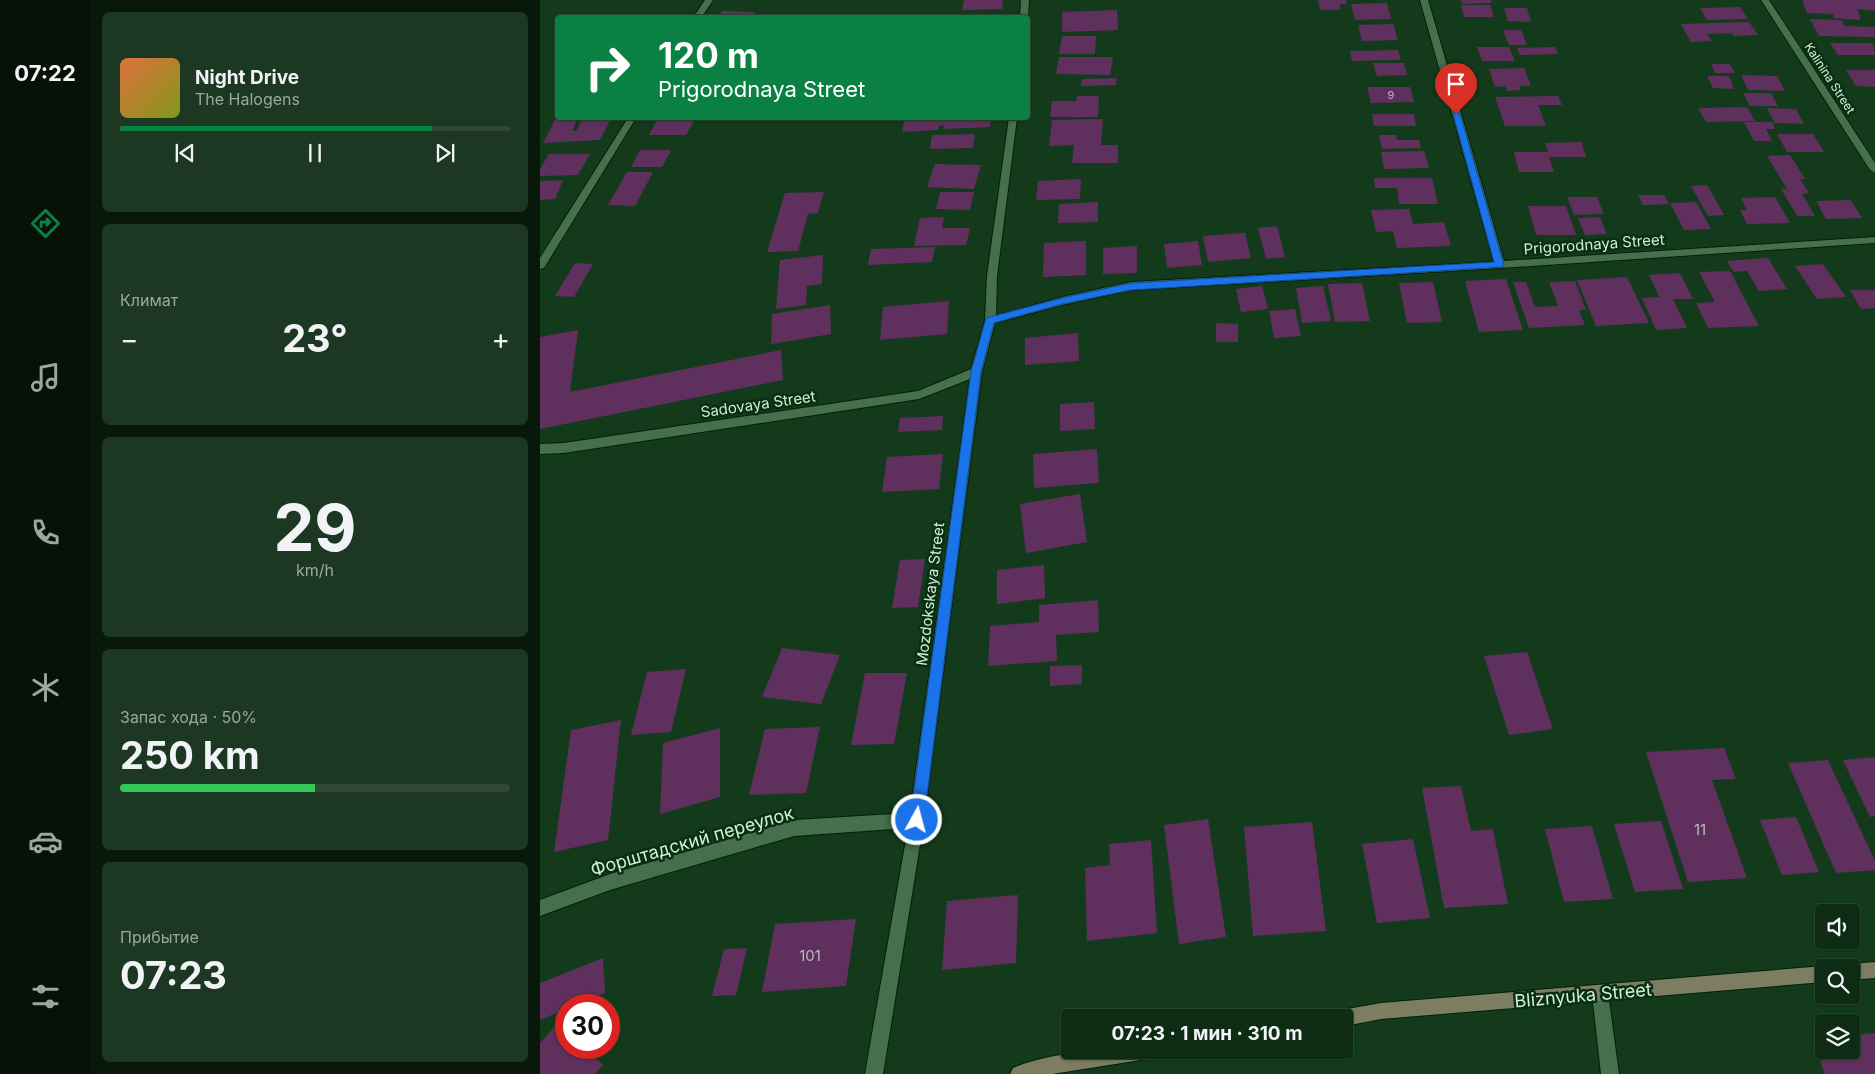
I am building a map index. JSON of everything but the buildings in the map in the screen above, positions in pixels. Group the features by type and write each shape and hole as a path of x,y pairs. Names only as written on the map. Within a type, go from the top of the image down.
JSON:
{"street":[{"path":"699,15 708,0"},
{"path":"1024,15 1025,0"},
{"path":"1424,0 1500,265"},
{"name":"Kalinina Street","path":"1764,0 1875,170"},
{"path":"540,266 631,120"},
{"name":"Mozdokskaya Street","path":"874,1074 917,820 976,372 990,321 992,276 1013,120"},
{"name":"Prigorodnaya Street","path":"990,321 1062,301 1131,286 1500,265 1875,240"},
{"name":"Sadovaya Street","path":"540,449 574,447 919,395 976,372"},
{"name":"Форштадский переулок","path":"540,908 610,882 794,828 917,820"},
{"path":"1860,971 1875,970"},
{"name":"Bliznyuka Street","path":"1353,1016 1381,1011 1815,975"},
{"path":"1600,993 1610,1074"},
{"path":"1019,1074 1049,1066 1092,1059"}],"route":[{"path":"917,820 976,372 990,321 1062,301 1131,286 1500,265 1456,114"}]}
